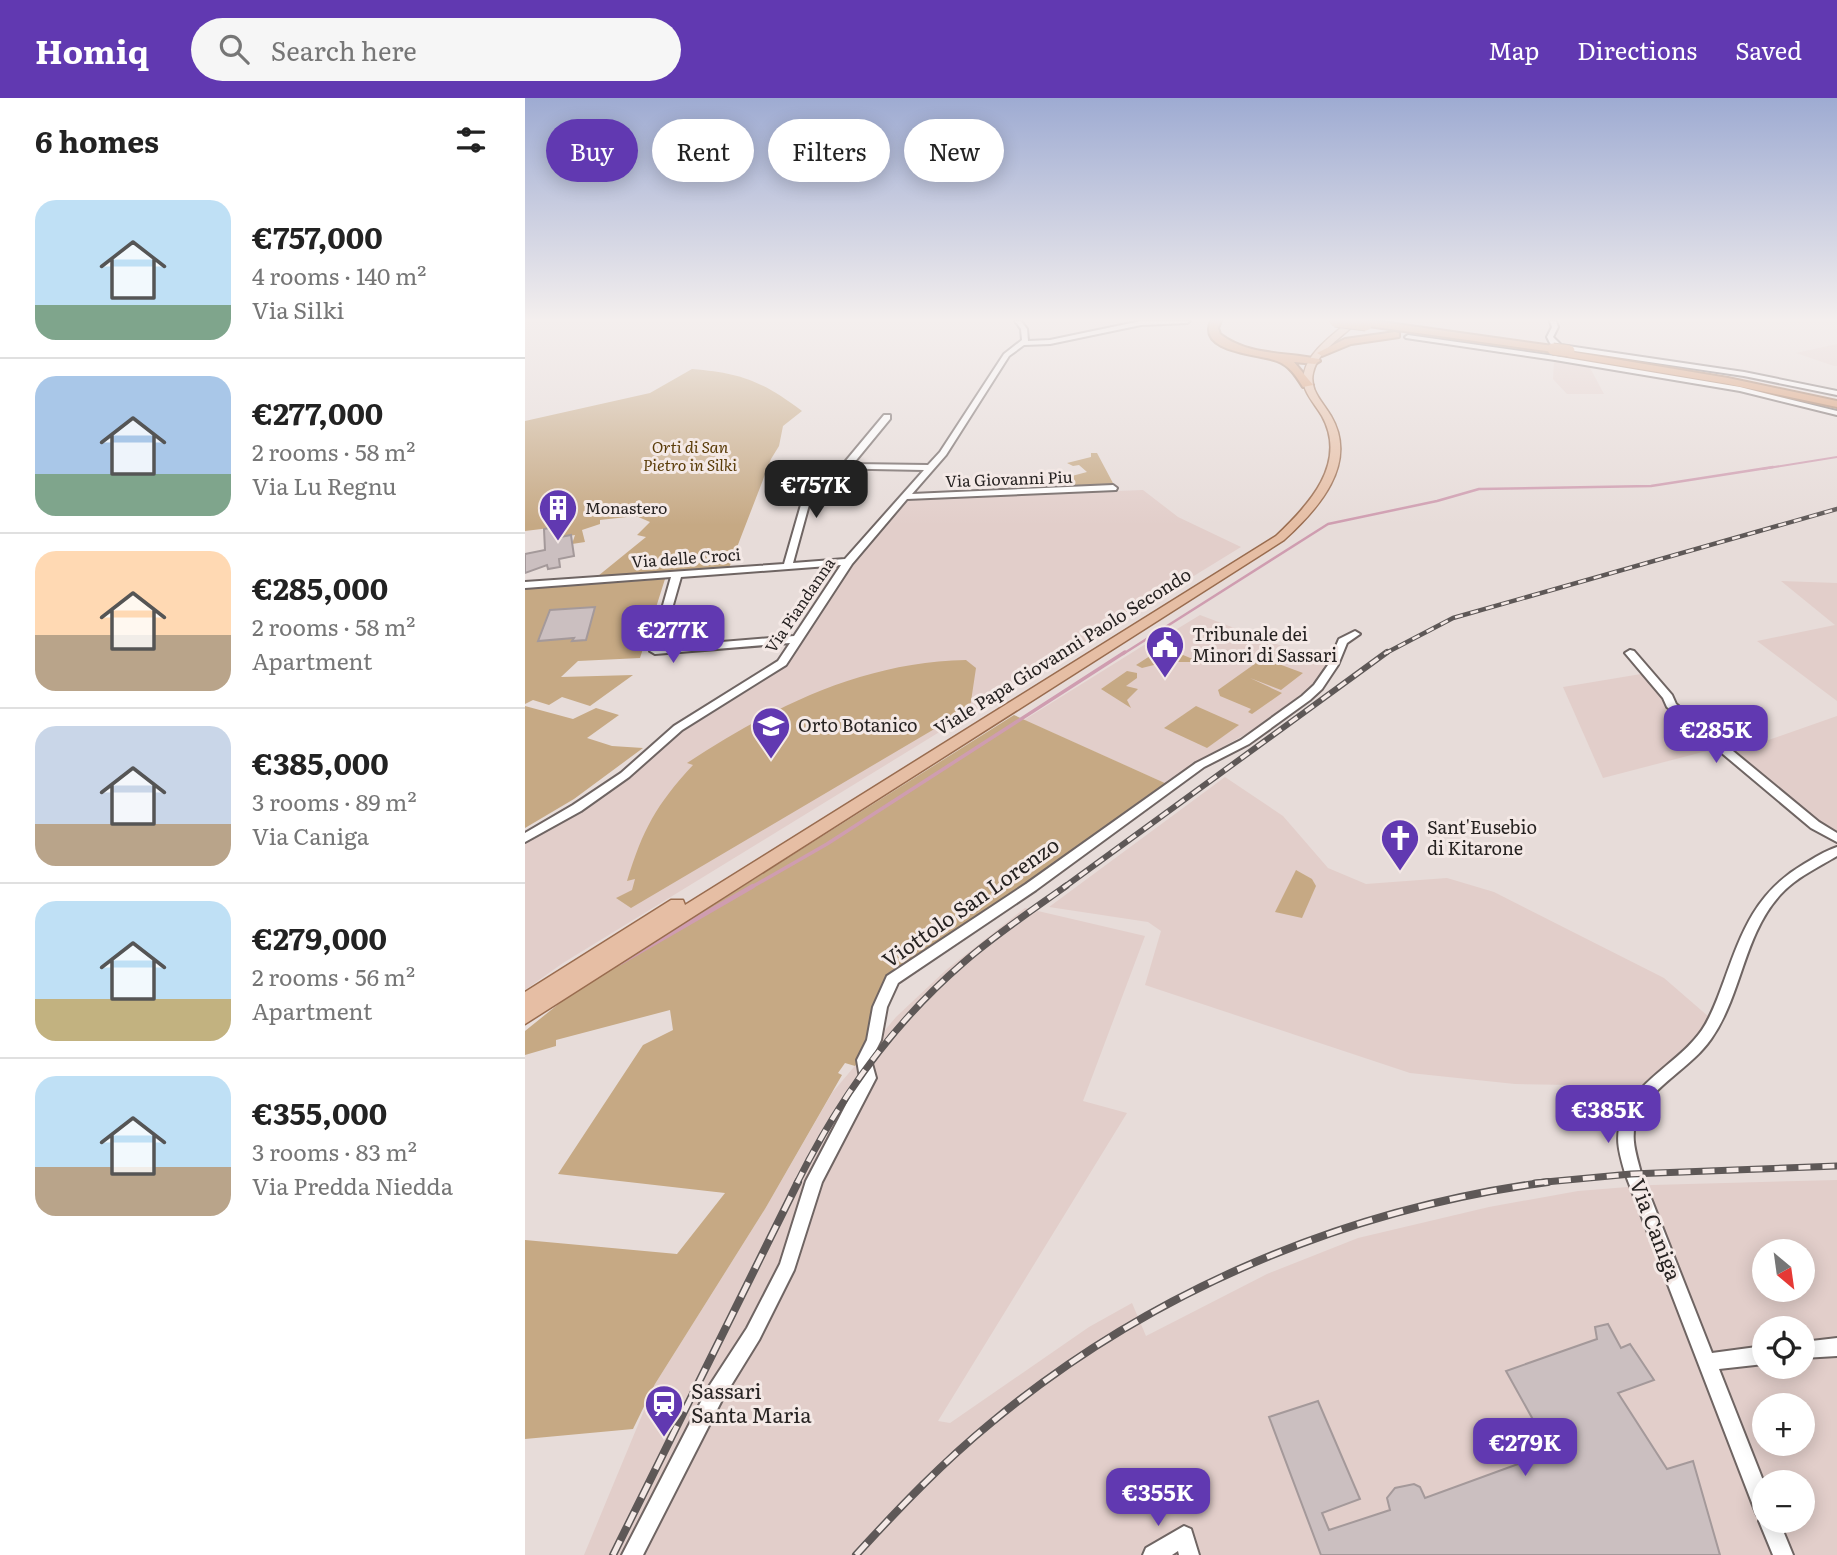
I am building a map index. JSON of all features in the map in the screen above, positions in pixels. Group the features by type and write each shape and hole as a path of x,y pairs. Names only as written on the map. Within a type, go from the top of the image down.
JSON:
{"highway":[{"path":"1769,389 1837,402"}],"main road":[{"name":"Viale Papa Giovanni Paolo Secondo","path":"525,1017 559,991 1280,538 1304,517 1321,494 1332,472 1335,440 1329,419 1309,389"},
{"name":"Viale Papa Giovanni Paolo Secondo","path":"525,1001 1271,534 1293,515 1312,492 1321,474 1326,456 1320,408"}],"street":[{"name":"Via Piandanna","path":"525,838 577,808 625,775 678,728 782,663 848,562 931,468 983,389"},
{"path":"1740,389 1837,413"},
{"path":"1817,389 1837,393"},
{"path":"848,464 887,417"},
{"path":"788,566 816,465 931,468"},
{"name":"Via Giovanni Piu","path":"906,497 1113,488"},
{"name":"Via delle Croci","path":"525,585 848,562"},
{"path":"677,574 655,651 798,639"},
{"name":"Viottolo San Lorenzo","path":"632,1555 715,1394 754,1334 788,1265 818,1171 868,1078 864,1060 874,1040 880,1007 892,979 1031,887 1200,765 1245,743 1296,705 1318,687 1333,666 1343,642 1355,634"},
{"path":"1630,653 1668,697 1671,705 1686,719 1815,825 1837,838"},
{"name":"Via Caniga","path":"1752,1477 1633,1173 1625,1133 1632,1112 1646,1093 1695,1050 1709,1030 1758,913 1777,890 1837,851"},
{"path":"1815,1349 1837,1347"},
{"path":"1707,1362 1752,1356"},
{"path":"1774,1533 1782,1555"},
{"path":"1153,1555 1184,1536 1189,1555"}],"shaded area":[{"path":"1562,389 1601,389 1604,394 1567,394"},
{"name":"Orto Botanico","path":"1143,490 1178,517 1241,547 563,963 525,990 525,842 550,830 621,784 676,736 722,707 783,661 805,637 851,565 908,499"},
{"path":"1781,581 1837,583 1837,701 1757,641 1835,625"},
{"path":"1200,615 1321,661 1327,666 1308,690 1248,733 1210,754 1167,784 1024,720 1173,627 1177,629"},
{"path":"1647,673 1722,747 1603,778 1563,687"},
{"path":"1837,716 1837,839 1729,754"},
{"path":"1225,777 1283,816 1328,868 1366,884 1447,878 1494,892 1664,978 1709,1017 1699,1041 1641,1086 1515,1084 1410,1073 1145,985 1161,931 1148,922 1049,907"},
{"path":"1025,908 1145,936 1083,1101 1127,1113 938,1421 950,1423 1089,1327 1132,1303 1146,1336 1267,1274 1358,1238 1489,1207 1578,1191 1652,1185 1837,1180 1837,1555 584,1555 655,1384 765,1209 832,1093 896,1017 946,970"}],"green space":[{"name":"Orti di San Pietro in Silki","path":"657,389 769,389 802,411 783,426 779,446 771,459 729,568 598,576 646,537 637,535 650,522 636,516 600,520 600,524 582,530 585,542 572,544 575,535 556,538 558,527 525,531 525,421 650,393"},
{"path":"1091,453 1097,453 1114,485 1047,488 1049,482 1087,472 1079,465 1067,463 1091,457"},
{"path":"665,579 640,658 578,661 561,677 633,675 590,706 562,697 549,705 533,700 525,704 525,589"},
{"path":"1164,647 1196,662 1179,662 1170,656 1158,664 1142,668 1136,665"},
{"path":"1263,658 1303,673 1281,690 1250,678 1282,693 1252,714 1248,712 1251,709 1220,696 1218,690"},
{"path":"966,660 976,668 970,708 631,908 616,898 632,890 635,879 627,881 645,832 669,793 693,765 687,763 785,706 819,691 890,669"},
{"path":"1127,671 1137,673 1137,678 1126,686 1138,689 1127,700 1131,708 1101,689"},
{"path":"525,706 573,719 596,708 619,715 587,738 612,746 643,748 574,799 525,828"},
{"path":"1196,706 1239,725 1207,748 1164,728"},
{"path":"1014,715 1167,784 888,978 874,1040 855,1066 845,1063 838,1073 842,1075 765,1209 655,1384 633,1429 525,1439 525,1240 677,1254 725,1193 558,1174 643,1045 673,1030 670,1010 556,1040 556,1046 525,1055 525,1031 566,998"},
{"path":"1296,870 1312,879 1316,886 1302,918 1275,912"}],"building":[{"path":"559,526 560,537 571,535 574,556 559,559 560,567 548,569 547,565 525,573 525,554 545,550 544,529"},
{"path":"595,607 586,640 572,641 574,638 538,641 550,610"},
{"path":"1608,1324 1621,1348 1630,1344 1654,1380 1618,1393 1667,1469 1693,1461 1720,1555 1321,1555 1269,1417 1318,1401 1360,1499 1322,1513 1329,1530 1390,1510 1387,1498 1395,1488 1414,1484 1420,1487 1425,1498 1551,1452 1506,1371 1597,1339 1595,1327"}],"waterway":[{"path":"1762,469 1837,457"},
{"path":"1123,654 1328,524 1437,501 1479,489 1651,486 1773,467"},
{"path":"750,888 827,844 1125,652"},
{"path":"620,963 753,886"}],"railway":[{"path":"1385,654 1453,618 1837,509"},
{"path":"1063,888 1385,654"},
{"path":"797,1183 849,1093 913,1012 975,953 1066,886"},
{"path":"1535,1183 1631,1174 1837,1166"},
{"path":"613,1555 798,1182"},
{"path":"856,1555 922,1486 992,1422 1053,1375 1117,1333 1184,1296 1253,1263 1325,1235 1398,1212 1472,1195 1548,1182"}],"place":[{"name":"Monastero","path":"558,542"},
{"name":"Tribunale dei Minori di Sassari","path":"1165,679"},
{"name":"Orto Botanico","path":"771,760"},
{"name":"Sant'Eusebio di Kitarone","path":"1400,872"},
{"name":"Sassari Santa Maria","path":"664,1438"}]}
